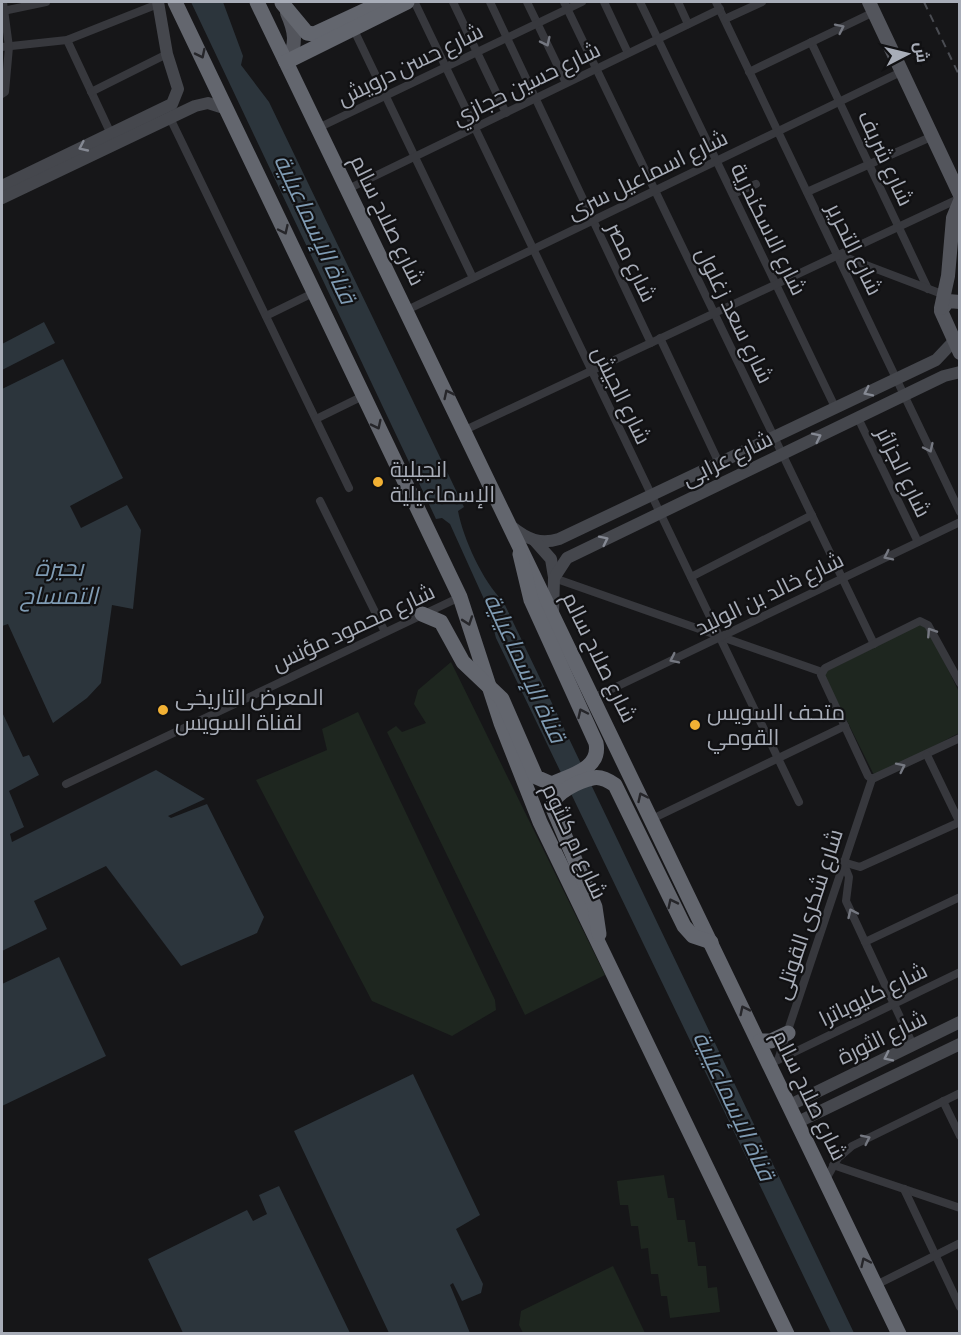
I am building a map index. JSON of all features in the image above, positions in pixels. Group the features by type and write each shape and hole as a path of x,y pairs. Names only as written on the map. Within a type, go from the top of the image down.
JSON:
{"highway":[{"name":"شارع ام كلثوم","path":"175,2 460,597 488,685 524,785 787,1334"},
{"name":"شارع صلاح سالم","path":"257,2 512,527 527,541 553,614 595,697 711,942 760,1041 774,1062 798,1122 830,1172 876,1285 899,1334"},
{"path":"282,2 311,34 383,4 413,2"},
{"path":"286,62 355,14"},
{"path":"527,541 522,573 531,600 596,743 592,772"},
{"path":"422,614 441,622 463,662 498,694 507,707 536,777 556,789"},
{"path":"556,789 592,772"},
{"path":"592,772 615,785 684,927 693,936 711,942"},
{"path":"556,789 553,812 595,907 599,943"},
{"path":"760,1041 771,1041 788,1033"}],"main road":[{"path":"282,2 295,34 293,47 286,62"},
{"path":"872,7 960,198 953,218 948,276 942,301 943,320 956,347"},
{"path":"942,301 960,302"}],"street":[{"path":"2,94 5,92 3,6 46,2"},
{"name":"شارع الجيش","path":"413,2 799,802"},
{"path":"453,2 506,113"},
{"name":"شارع مصر","path":"490,2 592,221 719,463"},
{"path":"527,2 566,83"},
{"name":"شارع حسن درويش","path":"318,128 507,38 565,5 582,2"},
{"path":"604,2 628,53"},
{"name":"شارع الاسكندرية","path":"640,2 836,407"},
{"path":"678,2 688,24"},
{"path":"724,19 762,2"},
{"path":"2,186 166,108 175,101 178,89 167,54 158,3 67,40 5,47"},
{"name":"شارع حسين حجازي","path":"348,189 688,24 718,4"},
{"name":"شارع التحرير","path":"718,4 960,512"},
{"name":"شارع سعد زغلول","path":"565,5 874,644"},
{"path":"749,72 811,42 872,7"},
{"path":"355,14 385,96 472,278"},
{"path":"67,40 111,134"},
{"name":"شارع شريف","path":"811,42 928,289"},
{"path":"91,92 167,54"},
{"name":"شارع اسماعيل سرى","path":"407,310 903,70"},
{"path":"2,198 201,104 227,109"},
{"path":"170,118 348,488"},
{"path":"807,192 933,136"},
{"path":"733,194 756,184"},
{"path":"465,430 592,373 655,340 960,198"},
{"path":"837,254 928,289 942,301"},
{"path":"266,316 313,293"},
{"name":"شارع عرابى","path":"527,541 555,540 936,360 956,347"},
{"name":"شارع عرابى","path":"567,558 950,374 960,372"},
{"path":"316,419 363,396"},
{"name":"شارع الجزائر","path":"858,418 918,542"},
{"path":"321,501 385,632"},
{"path":"691,577 812,515"},
{"name":"شارع خالد بن الوليد","path":"595,697 960,522"},
{"path":"554,578 567,558 557,552 555,540"},
{"path":"527,541 551,559 554,578 553,614"},
{"path":"554,578 822,672 917,622 923,622 928,625 957,673 960,683"},
{"name":"شارع محمود مؤنس","path":"66,784 460,597"},
{"path":"822,672 845,726 872,779 960,738"},
{"path":"652,819 845,726"},
{"path":"843,862 860,867 959,822 927,755"},
{"name":"شارع شكرى القوتلى","path":"774,1062 788,1033 872,779"},
{"path":"843,862 849,877 846,901 913,1045"},
{"path":"866,942 960,897"},
{"name":"شارع كليوباترا","path":"774,1062 960,972"},
{"name":"شارع الثورة","path":"790,1105 960,1022"},
{"name":"شارع الثورة","path":"798,1122 960,1044"},
{"path":"960,1093 852,1146 830,1172 904,1189 960,1209"},
{"path":"807,1096 806,1108 816,1113"},
{"path":"943,1101 960,1136"},
{"path":"904,1189 960,1307"},
{"path":"876,1285 960,1243"}],"shaded area":[{"path":"925,622 959,692 959,733 875,777 823,673"},
{"path":"451,662 605,975 525,1015 387,732 396,726 402,732 426,723 414,704 418,690"},
{"path":"358,712 495,1000 496,1010 452,1036 372,1001 256,780 327,750 322,729"},
{"path":"664,1175 668,1198 674,1198 677,1220 685,1220 688,1242 695,1242 698,1266 706,1266 708,1288 717,1287 720,1312 670,1318 667,1296 661,1296 658,1274 651,1274 648,1248 641,1249 638,1226 631,1226 628,1205 620,1205 617,1181"},
{"path":"613,1266 645,1333 523,1333 519,1325 521,1311"}],"water":[{"name":"قناة الإسماعيلية","path":"191,2 223,2 243,56 241,65 269,102 464,507 458,511 464,534 475,559 488,583 503,601 854,1333 831,1333 496,638 488,608 450,524 442,518 436,519"},
{"path":"44,322 55,343 2,370 2,344"},
{"name":"بحيرة التمساح","path":"63,359 123,478 70,506 81,528 127,505 141,530 133,609 112,605 101,683 87,698 53,723 8,624 2,626 2,389"},
{"path":"2,712 23,757 29,755 39,775 9,791 24,827 10,834 12,842 156,770 205,799 168,816 171,818 207,804 264,917 257,933 181,966 106,866 34,901 47,929 2,951"},
{"path":"59,957 106,1056 2,1106 2,984"},
{"path":"413,1074 480,1215 456,1229 483,1284 481,1293 462,1301 453,1283 450,1285 470,1333 389,1333 294,1131"},
{"path":"279,1186 350,1333 183,1333 148,1259 247,1210 253,1221 267,1214 259,1195"}],"railway":[{"path":"924,2 960,77"}],"place":[{"name":"انجيلية الإسماعيلية","path":"378,482"},
{"name":"المعرض التاريخى لقناة السويس","path":"163,710"},
{"name":"متحف السويس القومي","path":"695,725"}]}
